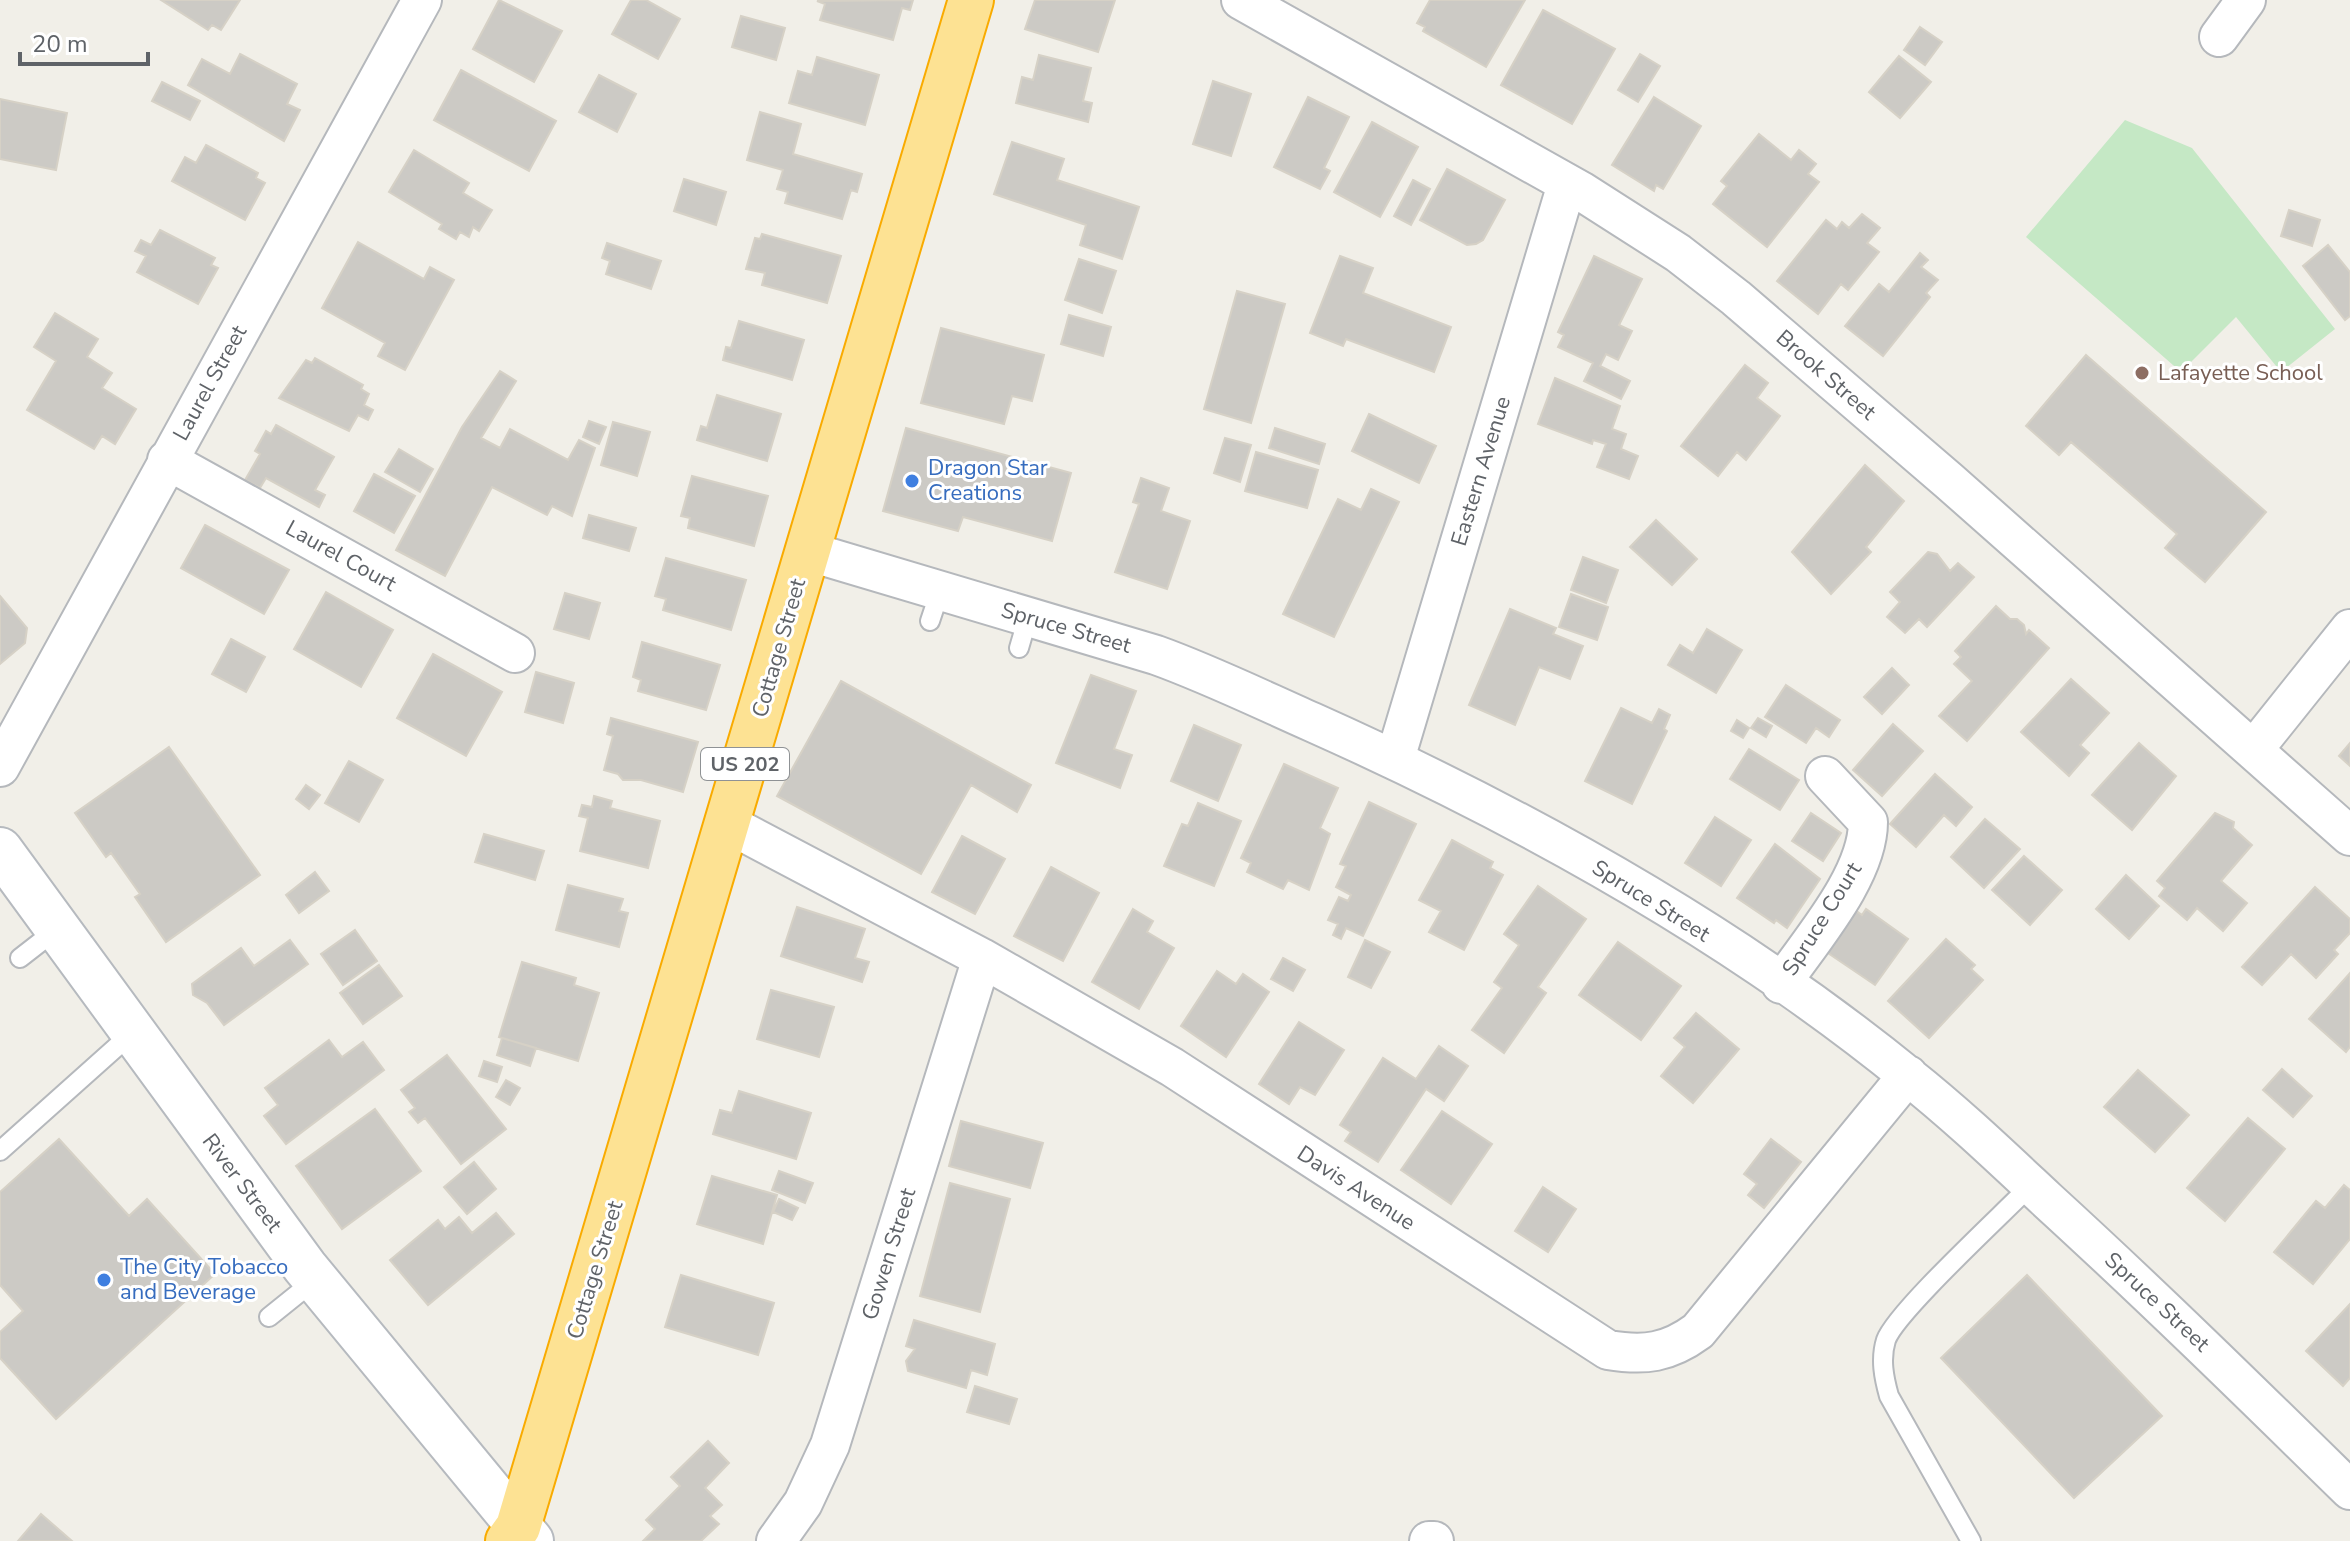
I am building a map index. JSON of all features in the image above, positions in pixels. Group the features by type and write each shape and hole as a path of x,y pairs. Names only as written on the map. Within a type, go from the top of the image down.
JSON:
{"highway":[{"name":"Cottage Street","path":"519,1536 971,0"}],"street":[{"name":"Laurel Street","path":"0,767 422,0"},
{"name":"Brook Street","path":"1241,0 1567,184 1655,237 1736,298 2350,836"},
{"path":"2219,37 2246,0"},
{"name":"Eastern Avenue","path":"1395,759 1567,184"},
{"name":"Laurel Court","path":"167,460 515,653"},
{"name":"Spruce Street","path":"807,551 935,606 1024,633 1162,657 1395,759 1532,828 1781,984 1908,1075 2183,1324 2350,1490"},
{"path":"2254,749 2350,629"},
{"name":"Spruce Court","path":"1781,984 1849,883 1868,840 1868,822 1825,776"},
{"name":"Davis Avenue","path":"728,824 982,958 1172,1067 1608,1350 1656,1354 1678,1346 1698,1331 1908,1075"},
{"name":"River Street","path":"0,850 131,1034 315,1280 519,1536"},
{"name":"Gowen Street","path":"776,1541 803,1503 830,1445 982,958"}],"lane":[{"path":"20,958 56,930"},
{"path":"0,1151 131,1034"},
{"path":"1971,1541 1889,1396 1883,1372 1886,1339 1905,1314 2031,1185"},
{"path":"269,1317 315,1280"}],"green space":[{"path":"2125,120 2192,148 2335,329 2281,372 2236,317 2181,372 2026,237"}],"building":[{"path":"161,0 240,0 221,30 212,25 208,30"},
{"path":"499,0 562,31 534,82 473,49"},
{"path":"631,0 646,0 680,19 658,59 612,34"},
{"path":"913,0 910,10 902,8 893,40 820,20 825,4 817,1"},
{"path":"1035,0 1115,0 1098,52 1025,29"},
{"path":"1430,0 1525,0 1486,67 1423,31 1425,27 1417,23"},
{"path":"1543,10 1615,49 1572,124 1501,85"},
{"path":"741,16 785,28 776,60 732,47"},
{"path":"1920,27 1942,42 1925,65 1904,50"},
{"path":"240,54 297,84 287,104 300,110 284,141 188,85 202,59 230,74"},
{"path":"1640,54 1660,66 1638,102 1618,90"},
{"path":"1039,55 1091,68 1083,101 1092,103 1088,122 1016,103 1022,77 1033,80"},
{"path":"1899,56 1931,82 1900,118 1869,92"},
{"path":"817,57 879,75 865,125 789,103 798,71 812,75"},
{"path":"461,70 556,121 529,171 434,120"},
{"path":"599,75 636,94 617,132 579,112"},
{"path":"1213,81 1251,94 1231,156 1193,144"},
{"path":"162,82 200,101 190,120 152,101"},
{"path":"1308,97 1349,117 1324,168 1330,171 1320,189 1274,167"},
{"path":"1654,97 1701,126 1663,189 1656,185 1654,191 1612,165"},
{"path":"0,99 67,113 56,170 0,159"},
{"path":"760,112 801,124 793,154 862,174 857,192 851,190 842,219 785,203 788,192 777,189 783,170 747,160"},
{"path":"1372,122 1418,147 1380,217 1334,192"},
{"path":"1759,134 1791,160 1799,150 1816,164 1808,174 1819,182 1767,247 1713,204 1727,186 1721,181"},
{"path":"1012,142 1064,159 1057,180 1139,207 1122,259 1080,245 1086,225 994,194"},
{"path":"206,145 258,173 256,178 265,183 245,220 172,181 185,157 196,163"},
{"path":"414,150 469,183 463,193 492,210 479,231 473,227 469,237 460,232 456,239 439,229 442,224 389,192"},
{"path":"1447,169 1505,200 1483,240 1476,244 1467,245 1420,220"},
{"path":"684,179 726,192 716,225 674,211"},
{"path":"1413,180 1430,189 1411,225 1394,216"},
{"path":"2289,210 2320,220 2312,246 2281,236"},
{"path":"1862,214 1880,228 1867,243 1879,252 1848,290 1841,284 1818,314 1777,281 1826,220 1837,229 1842,222 1849,228"},
{"path":"160,230 215,258 211,265 218,268 198,304 137,272 146,256 135,251 141,240 151,245"},
{"path":"762,234 841,256 827,303 762,285 765,273 746,269 755,238 760,239"},
{"path":"358,242 424,279 430,267 454,280 405,370 378,356 385,343 322,308"},
{"path":"607,243 661,261 651,289 606,274 610,261 602,258"},
{"path":"2328,245 2350,272 2350,316 2345,320 2303,266"},
{"path":"1920,253 1928,260 1921,267 1938,280 1926,293 1930,297 1883,356 1845,326 1879,284 1889,292"},
{"path":"1340,256 1373,268 1363,293 1451,327 1434,372 1346,339 1343,346 1310,333"},
{"path":"1594,256 1642,279 1619,325 1632,331 1618,360 1606,354 1600,366 1630,381 1621,399 1584,381 1593,363 1558,347 1564,335 1558,332"},
{"path":"1079,259 1116,271 1102,313 1065,300"},
{"path":"1237,291 1285,304 1251,423 1204,409"},
{"path":"55,313 98,339 87,357 112,373 102,388 136,409 115,444 102,436 94,449 27,410 56,361 34,347"},
{"path":"1069,315 1111,327 1103,356 1061,344"},
{"path":"739,321 804,340 792,380 723,360 726,347 731,348"},
{"path":"941,328 1044,355 1032,401 1012,396 1004,424 921,403"},
{"path":"2086,355 2266,512 2205,582 2165,548 2177,534 2071,442 2059,455 2026,426"},
{"path":"315,358 363,385 361,389 369,394 364,405 373,410 368,420 358,415 349,431 279,398 306,360 312,363"},
{"path":"1745,365 1768,383 1757,398 1780,416 1746,460 1737,452 1718,476 1681,446"},
{"path":"500,371 516,381 481,438 500,448 510,429 568,460 579,440 595,448 572,516 552,506 547,515 492,487 445,576 396,550 462,427"},
{"path":"1555,378 1620,406 1612,429 1626,434 1621,449 1638,456 1629,479 1597,467 1606,444 1593,440 1592,444 1538,424"},
{"path":"717,395 781,414 767,461 697,440 701,426 707,428"},
{"path":"1369,414 1436,446 1419,483 1352,451"},
{"path":"589,421 606,427 599,444 583,437"},
{"path":"613,422 650,432 637,476 601,465"},
{"path":"276,425 334,457 315,490 325,495 319,507 266,478 260,488 245,480 260,454 255,451 266,431 271,434"},
{"path":"906,428 1071,473 1052,541 963,517 958,531 883,511"},
{"path":"1275,428 1325,444 1319,464 1269,448"},
{"path":"1225,438 1251,445 1240,482 1214,473"},
{"path":"399,449 433,469 420,492 385,472"},
{"path":"1256,452 1318,470 1307,508 1245,491"},
{"path":"1865,465 1904,501 1866,547 1871,552 1831,594 1792,552"},
{"path":"374,474 415,496 394,533 354,511"},
{"path":"692,476 768,496 754,546 688,528 690,518 681,516"},
{"path":"1141,478 1169,488 1161,511 1190,521 1167,589 1115,572 1139,504 1133,502"},
{"path":"1371,489 1399,502 1334,637 1283,614 1338,499 1361,510"},
{"path":"589,515 636,528 629,551 583,538"},
{"path":"1656,520 1697,559 1672,585 1630,547"},
{"path":"205,525 289,570 264,614 181,568"},
{"path":"1928,552 1937,554 1950,571 1958,563 1974,577 1927,627 1919,619 1905,633 1887,617 1900,602 1890,592"},
{"path":"1583,557 1618,570 1606,603 1571,590"},
{"path":"666,558 746,580 731,630 663,610 666,599 655,596"},
{"path":"326,592 393,630 361,687 294,649"},
{"path":"565,593 600,603 589,639 554,629"},
{"path":"1571,594 1608,607 1597,640 1559,627"},
{"path":"0,596 27,628 25,643 0,664"},
{"path":"1996,606 2010,619 2017,619 2024,625 2026,634 2029,630 2049,648 1967,741 1939,716 1972,681 1954,664 1961,657 1955,651"},
{"path":"1510,609 1556,628 1553,634 1583,646 1570,679 1539,667 1515,725 1469,705"},
{"path":"1707,629 1742,650 1716,693 1668,665 1680,645 1693,653"},
{"path":"231,639 265,657 246,692 212,674"},
{"path":"642,642 720,665 706,710 638,691 641,680 633,677"},
{"path":"433,654 502,692 466,756 397,718"},
{"path":"1892,668 1909,685 1882,714 1864,697"},
{"path":"536,672 574,683 563,723 525,712"},
{"path":"1091,675 1136,691 1114,749 1132,755 1120,788 1056,763"},
{"path":"2071,679 2109,713 2080,745 2089,753 2069,776 2021,732"},
{"path":"841,681 1031,785 1017,812 971,785 921,874 777,796"},
{"path":"1786,685 1840,720 1829,737 1816,728 1806,743 1765,717"},
{"path":"1621,708 1652,723 1659,709 1670,715 1664,729 1667,731 1632,804 1585,781"},
{"path":"611,718 698,742 683,792 641,780 623,780 618,774 604,770 613,736 607,734"},
{"path":"1758,718 1772,726 1766,737 1751,728"},
{"path":"1737,720 1749,728 1743,738 1731,731"},
{"path":"1893,724 1923,751 1882,796 1853,770"},
{"path":"1194,725 1241,745 1218,801 1171,781"},
{"path":"2139,743 2176,776 2132,830 2092,795"},
{"path":"2350,743 2350,766 2339,756"},
{"path":"169,747 260,875 166,942 135,897 140,894 111,853 106,857 75,813"},
{"path":"1749,749 1799,780 1780,810 1730,779"},
{"path":"349,761 383,780 359,822 325,803"},
{"path":"1284,764 1338,788 1320,828 1330,834 1309,890 1288,880 1283,889 1247,872 1251,863 1241,858"},
{"path":"1935,774 1972,807 1956,826 1944,815 1916,847 1890,824"},
{"path":"306,785 320,795 309,809 296,799"},
{"path":"594,796 612,801 610,808 660,821 648,868 580,851 588,818 579,816 582,805 592,807"},
{"path":"1369,802 1416,824 1363,936 1346,928 1341,939 1333,935 1338,924 1328,920 1339,897 1348,901 1351,895 1336,887 1346,866 1340,864"},
{"path":"1198,803 1241,821 1214,886 1164,866 1182,824 1188,826"},
{"path":"1811,813 1841,833 1823,861 1792,841"},
{"path":"2215,813 2234,822 2233,828 2252,845 2221,881 2247,903 2223,931 2197,908 2187,920 2159,896 2165,888 2157,881"},
{"path":"1715,817 1751,840 1721,886 1685,863"},
{"path":"1985,819 2020,849 1984,888 1951,857"},
{"path":"484,834 544,851 535,880 475,862"},
{"path":"962,836 1005,859 975,914 932,892"},
{"path":"1452,840 1493,862 1490,868 1503,875 1464,950 1429,932 1441,911 1419,900"},
{"path":"1775,844 1820,879 1787,928 1776,920 1774,923 1737,898"},
{"path":"2024,856 2062,890 2030,925 1992,890"},
{"path":"1051,867 1099,893 1063,961 1014,936"},
{"path":"315,872 329,891 299,913 286,895"},
{"path":"2126,875 2159,906 2129,939 2096,909"},
{"path":"568,885 623,899 619,911 628,913 619,947 556,930"},
{"path":"1538,886 1586,919 1538,987 1546,993 1504,1053 1472,1030 1502,988 1494,982 1519,945 1504,934"},
{"path":"2315,887 2350,919 2350,933 2334,950 2338,954 2316,978 2291,954 2262,985 2242,967"},
{"path":"797,907 865,929 855,958 869,962 862,982 781,956"},
{"path":"1851,907 1862,915 1866,909 1908,939 1875,985 1822,949"},
{"path":"1133,909 1153,921 1147,932 1174,948 1139,1009 1092,982"},
{"path":"355,930 377,961 343,985 321,954"},
{"path":"1946,939 1975,965 1971,969 1983,980 1929,1038 1888,1001"},
{"path":"290,940 308,964 224,1025 207,1003 193,995 192,984 241,948 254,966"},
{"path":"1365,940 1390,952 1371,988 1348,977"},
{"path":"1618,942 1681,986 1641,1040 1579,995"},
{"path":"1283,958 1305,970 1293,991 1271,979"},
{"path":"522,962 576,978 574,985 599,993 578,1061 499,1037"},
{"path":"379,965 402,996 363,1024 340,993"},
{"path":"1217,971 1236,984 1243,974 1269,992 1226,1057 1181,1026"},
{"path":"2350,973 2350,1047 2346,1052 2309,1019"},
{"path":"771,990 834,1007 819,1057 757,1039"},
{"path":"1696,1013 1739,1049 1693,1103 1661,1076 1685,1047 1674,1038"},
{"path":"1299,1022 1344,1050 1315,1095 1300,1087 1289,1104 1259,1084"},
{"path":"502,1038 536,1048 530,1066 497,1055"},
{"path":"329,1040 342,1057 363,1042 384,1070 286,1144 264,1116 278,1105 265,1088"},
{"path":"1439,1046 1468,1066 1444,1101 1426,1089 1378,1162 1345,1141 1351,1132 1340,1125 1383,1058 1416,1079"},
{"path":"447,1055 506,1129 461,1164 425,1118 418,1123 409,1112 415,1108 401,1090"},
{"path":"484,1061 502,1067 497,1082 479,1076"},
{"path":"2282,1069 2312,1096 2293,1117 2263,1090"},
{"path":"2138,1070 2189,1115 2155,1152 2104,1107"},
{"path":"506,1080 520,1088 510,1105 496,1097"},
{"path":"739,1091 811,1113 796,1159 713,1134 720,1110 732,1113"},
{"path":"375,1109 421,1171 342,1229 296,1166"},
{"path":"1442,1111 1492,1144 1451,1204 1401,1170"},
{"path":"2248,1118 2285,1149 2225,1221 2187,1188"},
{"path":"961,1121 1043,1143 1030,1188 949,1166"},
{"name":"The City Tobacco and Beverage","path":"59,1139 129,1216 147,1199 215,1274 56,1419 0,1358 0,1332 23,1311 0,1285 0,1192"},
{"path":"1771,1139 1801,1162 1764,1208 1748,1195 1757,1184 1744,1174"},
{"path":"474,1162 496,1189 467,1214 444,1187"},
{"path":"779,1171 813,1183 805,1203 772,1190"},
{"path":"712,1176 777,1195 763,1244 697,1224"},
{"path":"950,1183 1010,1199 980,1312 920,1296"},
{"path":"2344,1185 2350,1190 2350,1239 2313,1284 2274,1252 2316,1201 2325,1208"},
{"path":"1543,1187 1576,1209 1548,1252 1515,1231"},
{"path":"779,1199 798,1208 792,1220 773,1212"},
{"path":"496,1213 514,1234 428,1305 390,1260 438,1220 445,1229 459,1217 472,1233"},
{"path":"681,1275 774,1303 758,1355 665,1327"},
{"path":"2027,1275 2162,1416 2074,1498 1941,1358"},
{"path":"2350,1304 2350,1378 2343,1386 2306,1351"},
{"path":"914,1320 995,1344 987,1375 971,1370 966,1388 908,1371 906,1361 915,1349 906,1346"},
{"path":"975,1386 1017,1399 1009,1424 967,1412"},
{"path":"708,1441 729,1463 705,1488 722,1505 710,1516 719,1524 701,1541 643,1541 655,1529 646,1520 680,1486 671,1477"},
{"path":"41,1514 72,1541 18,1541"}],"place":[{"name":"Lafayette School","path":"2142,373"},
{"name":"Dragon Star Creations","path":"912,481"},
{"name":"The City Tobacco and Beverage","path":"104,1280"}]}
